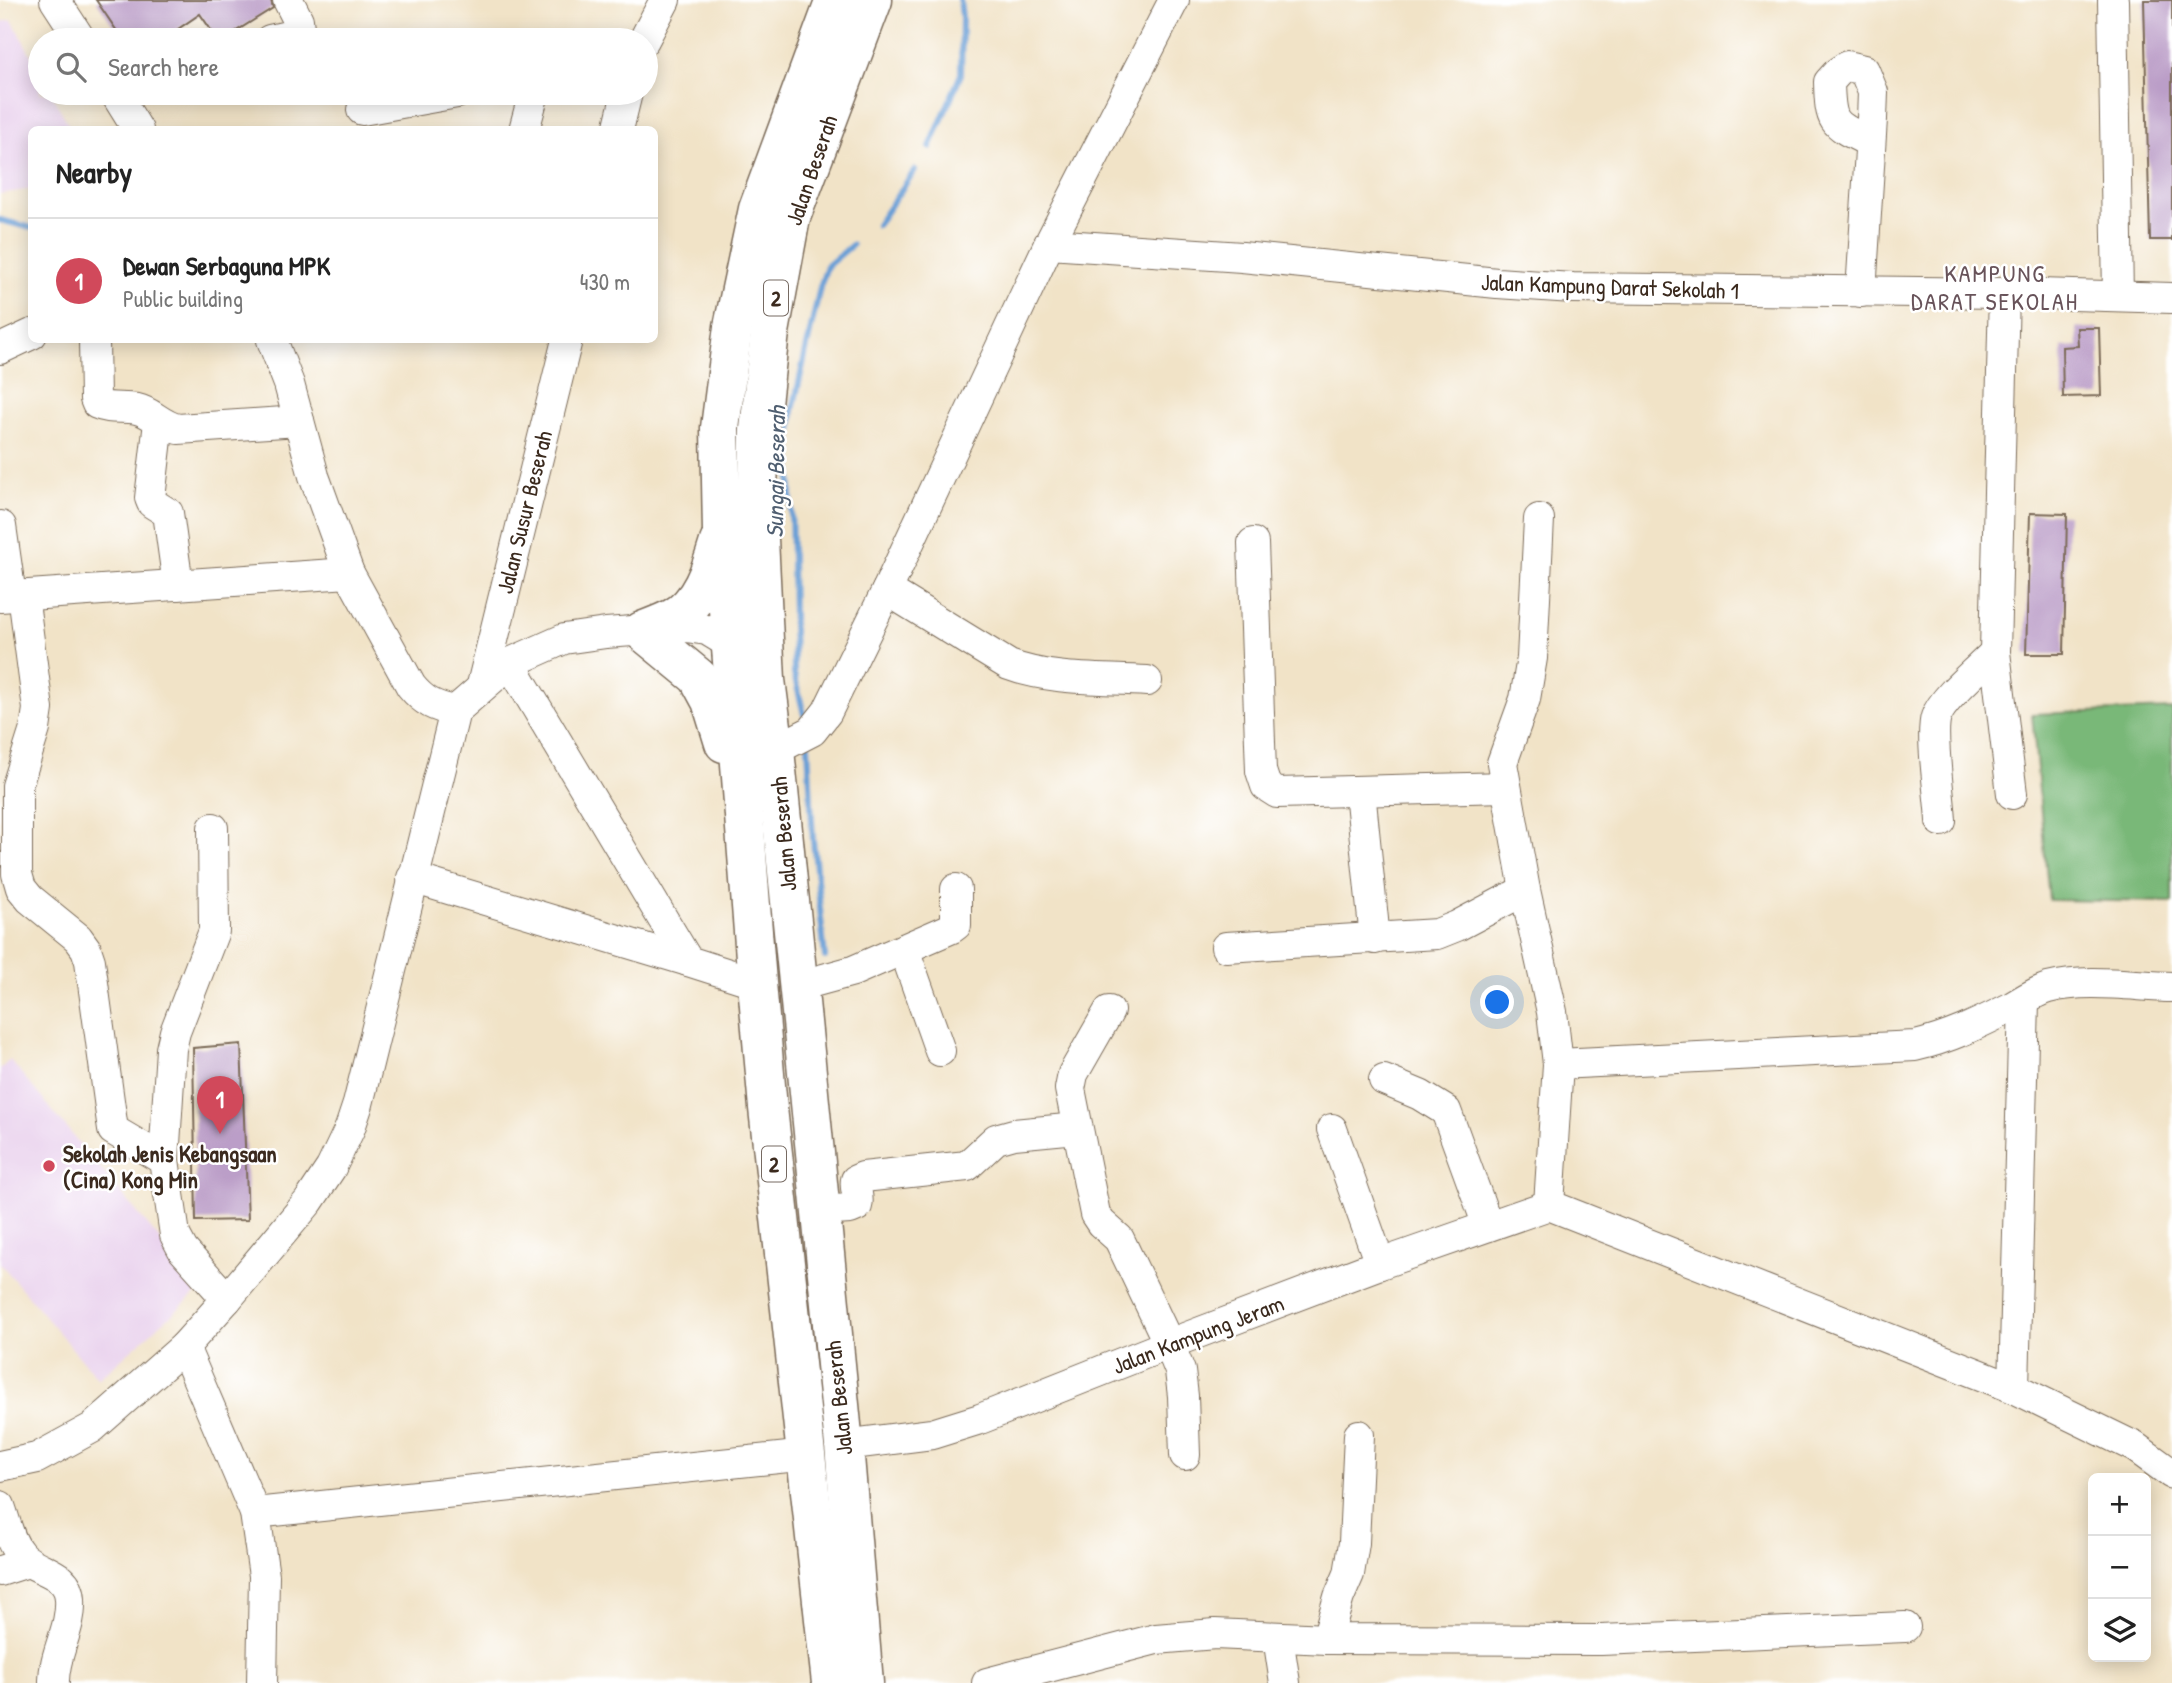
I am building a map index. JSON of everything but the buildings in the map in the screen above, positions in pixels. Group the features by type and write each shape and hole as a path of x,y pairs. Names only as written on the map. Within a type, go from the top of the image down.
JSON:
{"highway":[{"name":"Jalan Beserah","path":"831,1683 768,1108 722,532 720,428 733,327 758,208 835,0"},
{"name":"Jalan Beserah","path":"864,1683 844,1445 766,680 758,519 759,430 770,332 791,217 873,0"},
{"path":"722,532 712,566 690,604 676,617 642,631 698,677 710,701 743,802"},
{"path":"763,611 730,644 766,680"}],"street":[{"path":"55,0 74,28"},
{"path":"288,0 299,28"},
{"path":"650,28 665,0"},
{"path":"775,750 812,731 827,712 1049,244 1174,0"},
{"path":"2113,0 2118,296"},
{"path":"122,105 136,126"},
{"path":"362,110 390,105"},
{"path":"525,126 531,105"},
{"path":"619,126 624,105"},
{"path":"1861,292 1870,142"},
{"name":"Jalan Kampung Darat Sekolah 1","path":"1049,244 1241,257 1573,288 2004,293 2172,298"},
{"path":"2004,293 1996,652 2012,794"},
{"path":"0,349 28,336"},
{"path":"94,343 97,404 112,408 140,409 165,426 178,429 299,421"},
{"path":"273,343 289,384 314,476 349,573 411,686 421,698 435,707 455,711"},
{"name":"Jalan Susur Beserah","path":"482,685 566,343"},
{"path":"159,422 150,498 152,503 168,513 178,584"},
{"path":"1539,519 1532,658 1525,699 1502,763 1525,890 1552,1012 1558,1064 1549,1205 2014,1388 2135,1447 2172,1474"},
{"path":"1,526 11,596 38,709 35,729 17,786 17,874 21,888 30,899 78,938 86,948 113,1130 164,1160"},
{"path":"1254,543 1261,771 1266,786 1277,793 1506,787"},
{"path":"11,596 349,573"},
{"path":"887,590 1009,665 1023,670 1043,674 1147,681"},
{"path":"0,1466 37,1458 92,1428 184,1347 228,1299 309,1201 331,1168 358,1104 455,711 510,663 564,639 606,633 686,628 707,630 730,644"},
{"path":"1941,821 1934,733 1936,718 1943,704 1996,652"},
{"path":"510,663 688,961"},
{"path":"1360,791 1375,939"},
{"path":"213,828 214,931 173,1040 164,1160 174,1235 183,1250 228,1299"},
{"path":"412,878 757,983"},
{"path":"798,986 853,971 956,925 956,889"},
{"path":"1226,947 1437,934 1525,890"},
{"path":"904,949 940,1051"},
{"path":"1558,1064 1915,1046 1940,1041 1960,1033 2045,989 2065,985 2172,987"},
{"path":"2014,1388 2024,1000"},
{"path":"1110,1011 1073,1074 1070,1089 1095,1214 1119,1239 1180,1371 1184,1396 1185,1455"},
{"path":"1384,1080 1420,1095 1446,1111 1489,1226"},
{"path":"819,1212 857,1206 859,1201 856,1180 863,1177 967,1166 996,1139 1014,1133 1077,1128"},
{"path":"1332,1129 1380,1264"},
{"name":"Jalan Kampung Jeram","path":"844,1445 932,1434 980,1419 1380,1264 1549,1205"},
{"path":"184,1347 255,1513 264,1576 262,1683"},
{"path":"1327,1639 1349,1574 1354,1543 1359,1435"},
{"path":"255,1513 807,1455"},
{"path":"0,1506 13,1544 28,1562 58,1576 71,1596 70,1619 57,1661 54,1683"},
{"path":"0,1571 28,1562"},
{"path":"987,1683 1156,1639 1214,1634 1327,1639 1601,1640 1905,1627"},
{"path":"1278,1637 1286,1683"}],"shaded area":[{"path":"12,20 28,50 28,105 58,105 69,126 28,126 28,189 0,194 0,22"},
{"name":"Sekolah Jenis Kebangsaan (Cina) Kong Min","path":"10,1060 201,1289 98,1379 0,1263 0,1069"}],"green space":[{"path":"2172,709 2172,902 2049,900 2032,714"}],"waterway":[{"name":"Sungai Beserah","path":"930,147 961,74 960,0"},
{"name":"Sungai Beserah","path":"877,225 915,170"},
{"path":"0,220 28,227"},
{"name":"Sungai Beserah","path":"804,714 794,674 790,442 793,410 827,266 852,245"},
{"name":"Sungai Beserah","path":"808,746 813,840 825,957"}],"place":[{"name":"Dewan Serbaguna MPK","path":"220,1134"},
{"name":"Sekolah Jenis Kebangsaan (Cina) Kong Min","path":"49,1166"}],"district":[{"name":"KAMPUNG DARAT SEKOLAH","path":"1995,287"}]}
